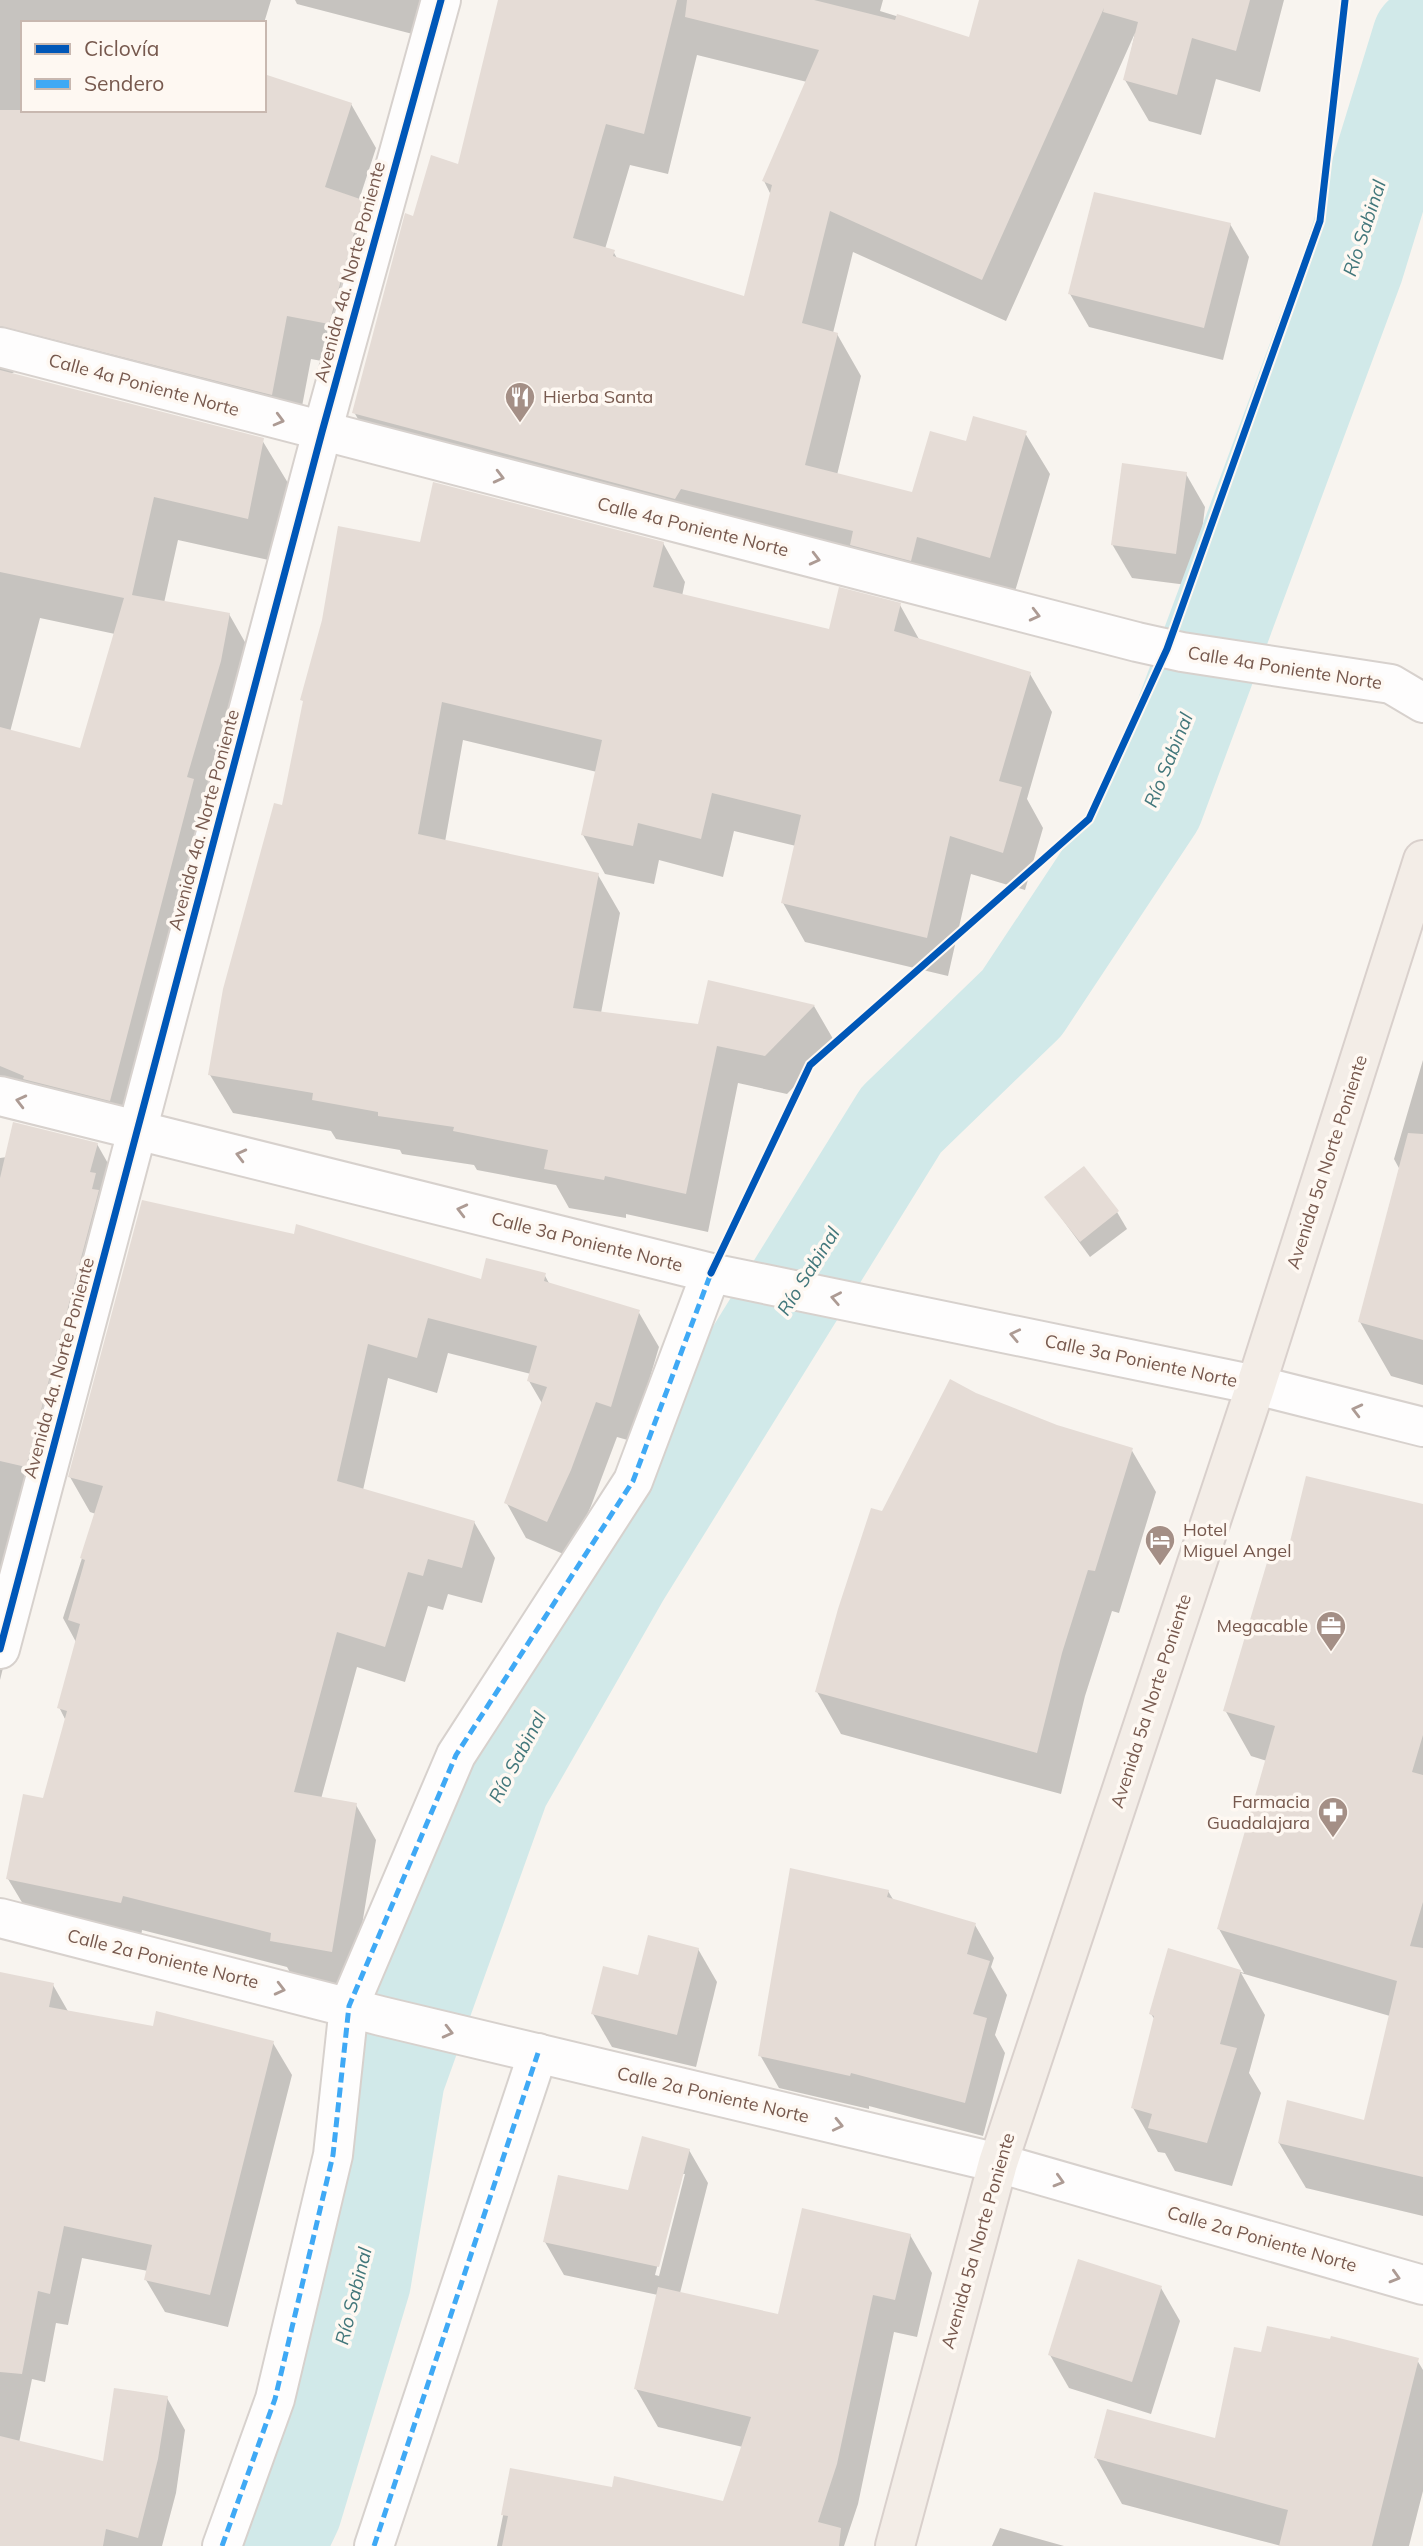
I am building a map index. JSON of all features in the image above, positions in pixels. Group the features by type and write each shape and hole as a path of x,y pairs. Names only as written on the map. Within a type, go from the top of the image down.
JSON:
{"main road":[{"name":"Avenida 5a Norte Poniente","path":"895,2546 998,2163 1256,1385 1423,860"}],"street":[{"name":"Avenida 4a. Norte Poniente","path":"0,1649 322,432 441,0"},
{"name":"Calle 4a Poniente Norte","path":"0,347 1182,652 1412,686"},
{"name":"Calle 3a Poniente Norte","path":"0,1096 727,1277 1256,1385 1423,1427"},
{"path":"222,2546 275,2399 365,2011 456,1755 633,1481 727,1277"},
{"name":"Calle 2a Poniente Norte","path":"0,1919 536,2053 998,2163 1423,2285"},
{"path":"374,2546 536,2053"}],"building":[{"path":"498,0 677,0 644,134 606,124 573,238 615,250 613,256 744,296 772,185 762,181 819,50 685,17 687,0 814,0 895,20 897,14 969,37 979,0 1250,0 1236,51 1192,38 1177,95 1123,80 1138,22 1103,12 1104,8 982,280 830,211 802,323 838,333 805,465 912,492 930,431 966,441 973,416 1027,431 990,558 917,537 911,561 850,545 853,531 681,489 675,499 352,413 405,213 413,216 431,155 458,164"},
{"path":"266,75 352,103 325,187 363,200 329,324 287,316 272,395 0,326 0,110 266,112"},
{"path":"1094,192 1231,223 1204,328 1068,294"},
{"path":"0,370 264,438 248,519 154,497 132,595 230,613 221,661 187,777 194,779 110,1101 23,1079 24,1076 0,1066 0,727 80,748 124,598 0,572"},
{"path":"1122,463 1187,472 1176,554 1111,545"},
{"path":"433,482 664,542 653,587 829,629 839,587 901,603 894,631 1031,672 999,781 1022,787 1003,853 950,836 927,938 781,903 801,815 712,793 701,839 638,823 633,846 581,835 602,740 442,702 418,834 599,873 573,1008 698,1024 708,980 815,1005 765,1056 717,1046 686,1194 605,1176 604,1180 544,1169 548,1150 453,1131 454,1127 378,1116 378,1112 312,1100 313,1093 208,1075 223,989 274,803 282,805 303,701 300,700 322,620 338,526 420,542"},
{"path":"13,1122 98,1143 90,1172 96,1173 92,1189 99,1190 26,1467 0,1461 0,1178"},
{"path":"1408,1133 1423,1134 1423,1340 1358,1322"},
{"path":"1084,1166 1119,1211 1080,1242 1044,1197"},
{"path":"142,1200 294,1234 296,1224 481,1279 486,1258 546,1273 544,1281 640,1310 611,1407 596,1402 571,1470 547,1522 504,1503 547,1387 527,1381 537,1346 428,1318 417,1358 368,1344 337,1481 475,1521 462,1568 428,1559 423,1576 408,1572 385,1647 337,1632 294,1792 357,1803 332,1952 270,1941 271,1933 123,1896 121,1903 6,1879 23,1794 43,1798 67,1711 57,1708 80,1624 68,1620 85,1560 80,1558 103,1486 68,1477"},
{"path":"950,1379 976,1393 1057,1425 1133,1448 1095,1571 1088,1570 1062,1653 1037,1753 815,1692 838,1609 871,1508 882,1511"},
{"path":"1306,1476 1423,1504 1423,1735 1412,1772 1423,1775 1423,1902 1410,1946 1423,1948 1423,2177 1278,2143 1287,2100 1364,2120 1397,1981 1217,1929 1275,1726 1223,1711 1271,1549 1287,1554"},
{"path":"790,1868 889,1890 887,1897 976,1923 967,1954 990,1961 973,2014 987,2018 965,2103 851,2073 850,2076 758,2056"},
{"path":"648,1935 699,1948 677,2035 591,2014 603,1966 638,1975"},
{"path":"1168,1948 1241,1970 1220,2044 1237,2048 1207,2143 1148,2128 1152,2114 1131,2108 1154,2016 1149,2014"},
{"path":"0,1972 54,1983 49,2007 153,2026 156,2011 274,2041 210,2295 144,2280 152,2245 64,2226 50,2294 38,2291 22,2374 0,2372"},
{"path":"642,2136 690,2149 659,2267 543,2242 558,2175 628,2190"},
{"path":"802,2208 911,2234 895,2300 873,2295 837,2464 818,2522 841,2528 839,2546 502,2546 508,2516 501,2515 510,2468 612,2487 614,2476 723,2501 751,2417 634,2389 658,2287 778,2314"},
{"path":"1078,2259 1162,2286 1132,2382 1048,2355"},
{"path":"1267,2326 1330,2339 1331,2336 1419,2358 1372,2546 1279,2546 1288,2510 1094,2458 1107,2409 1215,2438 1234,2347 1261,2352"},
{"path":"114,2388 168,2396 158,2459 138,2538 106,2529 103,2546 0,2546 0,2436 103,2461"}],"waterway":[{"name":"Río Sabinal","path":"274,2546 291,2510 360,2281 394,2078 499,1785 619,1575 901,1120 1022,1003 1153,805 1353,266 1423,38"}],"marked path":[{"path":"222,2546 275,2399 333,2155 349,2006 456,1755 633,1481 711,1273"},
{"path":"374,2546 538,2053"}],"cycle path":[{"path":"0,1649 322,432 441,0"},
{"path":"711,1273 810,1065 1089,819 1167,649 1320,221 1345,0"}],"place":[{"name":"Hierba Santa","path":"520,424"},
{"name":"Hotel Miguel Angel","path":"1160,1567"},
{"name":"Megacable","path":"1331,1653"},
{"name":"Farmacia Guadalajara","path":"1333,1839"}]}
